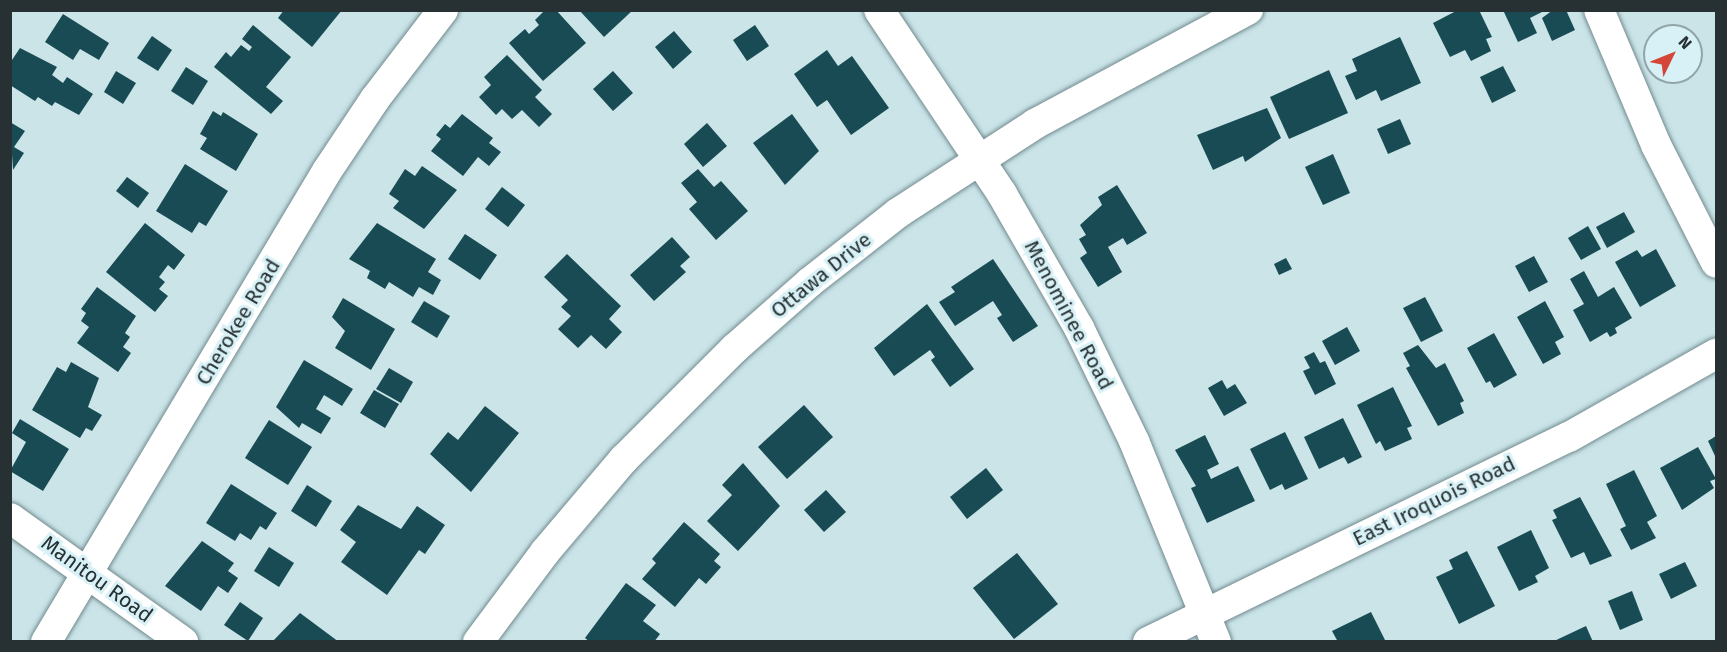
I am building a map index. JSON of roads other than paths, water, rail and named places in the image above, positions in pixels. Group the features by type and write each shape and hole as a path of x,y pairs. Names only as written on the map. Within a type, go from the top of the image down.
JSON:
{"street":[{"name":"Cherokee Road","path":"46,642 351,134 443,10"},
{"name":"Menominee Road","path":"879,10 980,159 1054,283 1106,380 1216,642"},
{"name":"Ottawa Drive","path":"478,642 589,498 697,385 854,247 980,159 1126,73 1248,10"},
{"path":"1599,10 1656,145 1716,263"},
{"name":"East Iroquois Road","path":"1148,642 1204,611 1569,437 1716,354"},
{"name":"Manitou Road","path":"10,518 89,571 183,642"}]}
